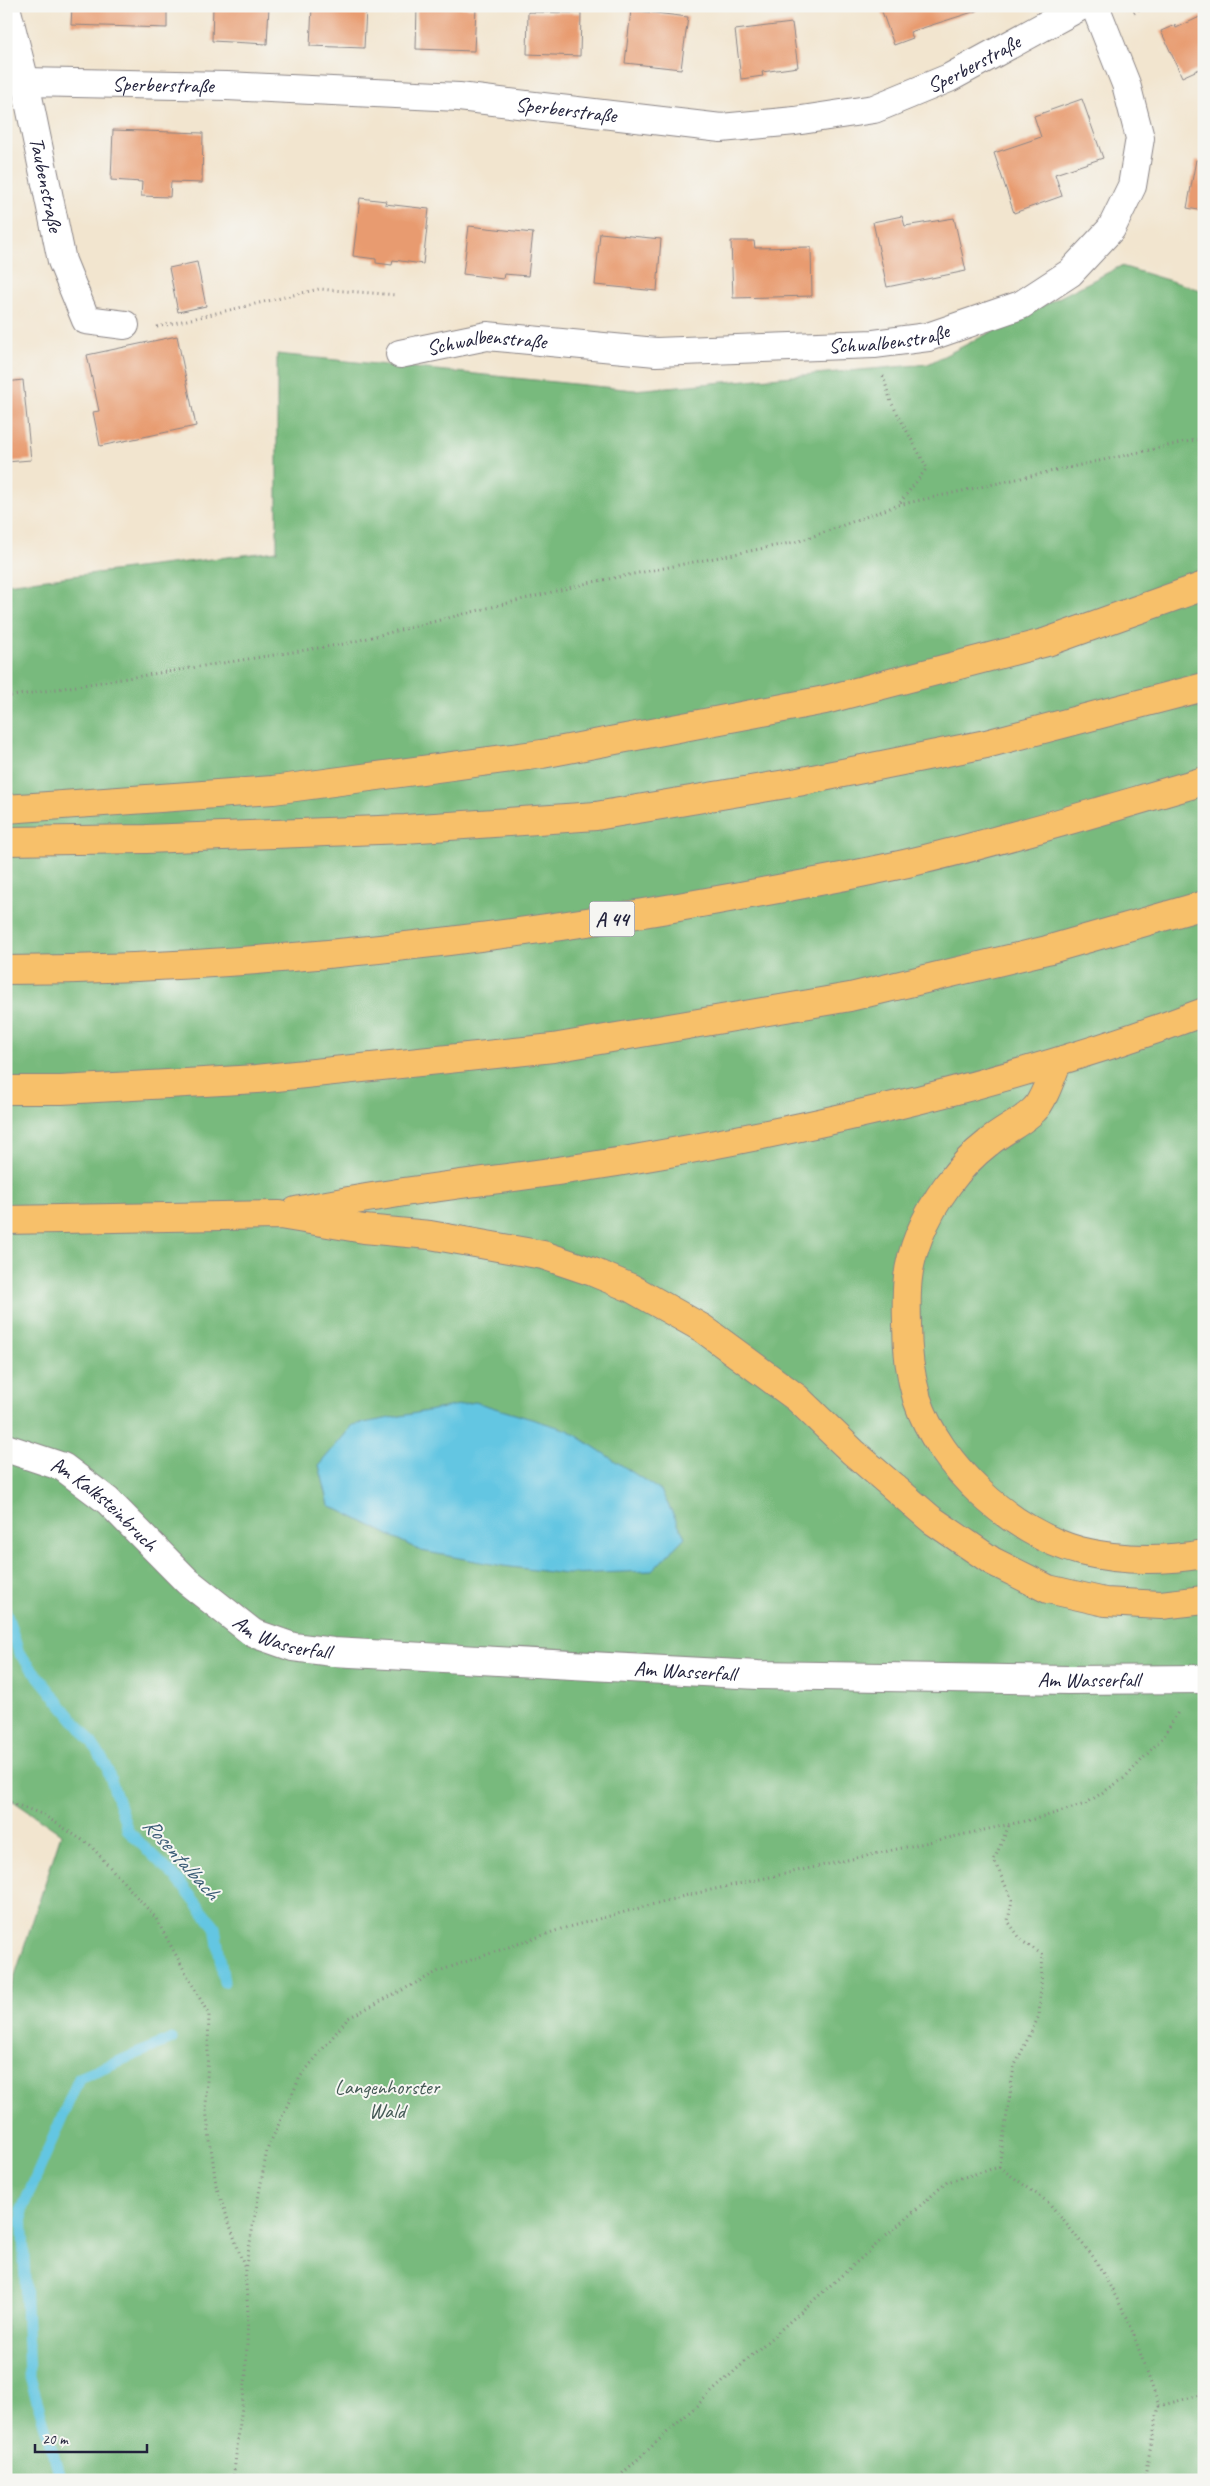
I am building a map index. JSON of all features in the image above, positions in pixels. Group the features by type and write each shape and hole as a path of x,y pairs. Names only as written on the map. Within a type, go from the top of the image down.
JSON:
{"highway":[{"path":"6,809 273,790 542,754 824,700 1047,642 1204,586"},
{"path":"6,841 146,839 395,829 596,816 798,782 986,744 1204,687"},
{"name":"A 44","path":"6,970 57,970 250,960 538,931 824,880 921,860 1204,781"},
{"path":"6,1090 61,1090 257,1079 554,1048 850,997 1047,950 1204,905"},
{"path":"280,1215 357,1198 465,1185 629,1160 865,1114 1057,1063 1204,1012"},
{"path":"1057,1063 1036,1109 987,1143 947,1183 919,1236 906,1279 907,1352 918,1400 936,1440 963,1475 992,1503 1021,1525 1050,1540 1080,1551 1138,1560 1204,1554"},
{"path":"6,1220 280,1215 364,1229 430,1235 543,1255 593,1272 631,1288 702,1328 797,1398 852,1452 894,1485 932,1520 992,1561 1048,1589 1105,1602 1161,1606 1204,1600"}],"street":[{"name":"Sperberstraße","path":"25,82 227,86 459,97 721,128 795,121 874,109 949,78 1081,6"},
{"name":"Schwalbenstraße","path":"400,354 487,336 656,352 874,344 928,337 1021,305 1070,273 1111,229 1132,186 1140,138 1126,84 1095,6"},
{"name":"Taubenstraße","path":"6,7 25,82 62,261 86,320 125,325"},
{"name":"Am Kalksteinbruch","path":"6,1448 63,1467 108,1501 187,1581"},
{"name":"Am Wasserfall","path":"187,1581 253,1633 293,1646 334,1652 758,1676 1068,1680 1197,1679"}],"path":[{"path":"125,325 141,328 165,327 319,289 397,295"},
{"path":"874,344 891,402 927,468 898,505"},
{"path":"6,697 344,644 588,583 800,541 898,505 1204,438"},
{"path":"233,2480 246,2374 248,2313 245,2270 267,2150 300,2077 348,2018 439,1970 561,1929 688,1895 1043,1817 1085,1804 1126,1777 1164,1736 1197,1679"},
{"path":"6,1801 42,1814 90,1846 155,1917 209,2015 206,2110 216,2185 245,2270"},
{"path":"998,2167 1014,2067 1039,2016 1042,1955 1022,1941 1008,1921 1012,1900 994,1860 1010,1823"},
{"path":"998,2167 1049,2203 1095,2259 1128,2319 1159,2406 1144,2480"},
{"path":"615,2480 947,2182 998,2167"},
{"path":"1159,2406 1204,2394"}],"green space":[{"name":"Langenhorster Wald","path":"1121,266 1204,291 1204,1994 1194,1996 1204,2024 1204,2480 6,2480 6,2003 61,1834 6,1796 6,584 277,551 277,354 634,390 928,364"}],"water":[{"path":"475,1402 568,1430 661,1491 685,1537 652,1571 566,1574 503,1566 421,1551 329,1505 319,1465 353,1425"}],"building":[{"path":"72,6 167,6 167,28 71,25"},
{"path":"213,6 269,6 267,44 212,41"},
{"path":"417,6 476,8 474,51 416,49"},
{"path":"880,6 982,6 976,11 910,32 913,38 894,45"},
{"path":"312,7 366,9 364,48 310,46"},
{"path":"631,10 688,17 681,69 625,63"},
{"path":"528,12 581,13 580,56 527,54"},
{"path":"1204,15 1204,67 1182,77 1161,31 1175,25 1176,28"},
{"path":"792,23 798,67 762,72 763,76 741,79 735,30"},
{"path":"1082,99 1103,158 1055,174 1062,196 1014,213 994,153 1041,137 1034,116"},
{"path":"113,130 203,133 202,183 171,182 170,197 141,196 142,182 111,180"},
{"path":"1196,160 1204,162 1204,211 1187,208"},
{"path":"360,198 386,201 385,204 429,209 423,264 393,260 392,265 376,263 376,259 353,256"},
{"path":"902,216 905,226 954,218 966,271 887,287 873,222"},
{"path":"469,226 533,233 528,276 504,274 503,279 463,274"},
{"path":"600,233 661,239 657,291 595,285"},
{"path":"731,241 754,241 755,248 811,247 812,296 733,298"},
{"path":"197,262 206,306 178,312 169,268"},
{"path":"177,336 196,426 100,446 93,412 99,411 87,355"},
{"path":"23,380 31,460 6,462 6,382"}],"waterway":[{"name":"Rosentalbach","path":"6,1612 19,1653 90,1740 106,1765 128,1831 178,1880 215,1927 224,1982"},
{"name":"Rosentalbach","path":"61,2480 29,2374 22,2209 79,2078 172,2039"}]}
